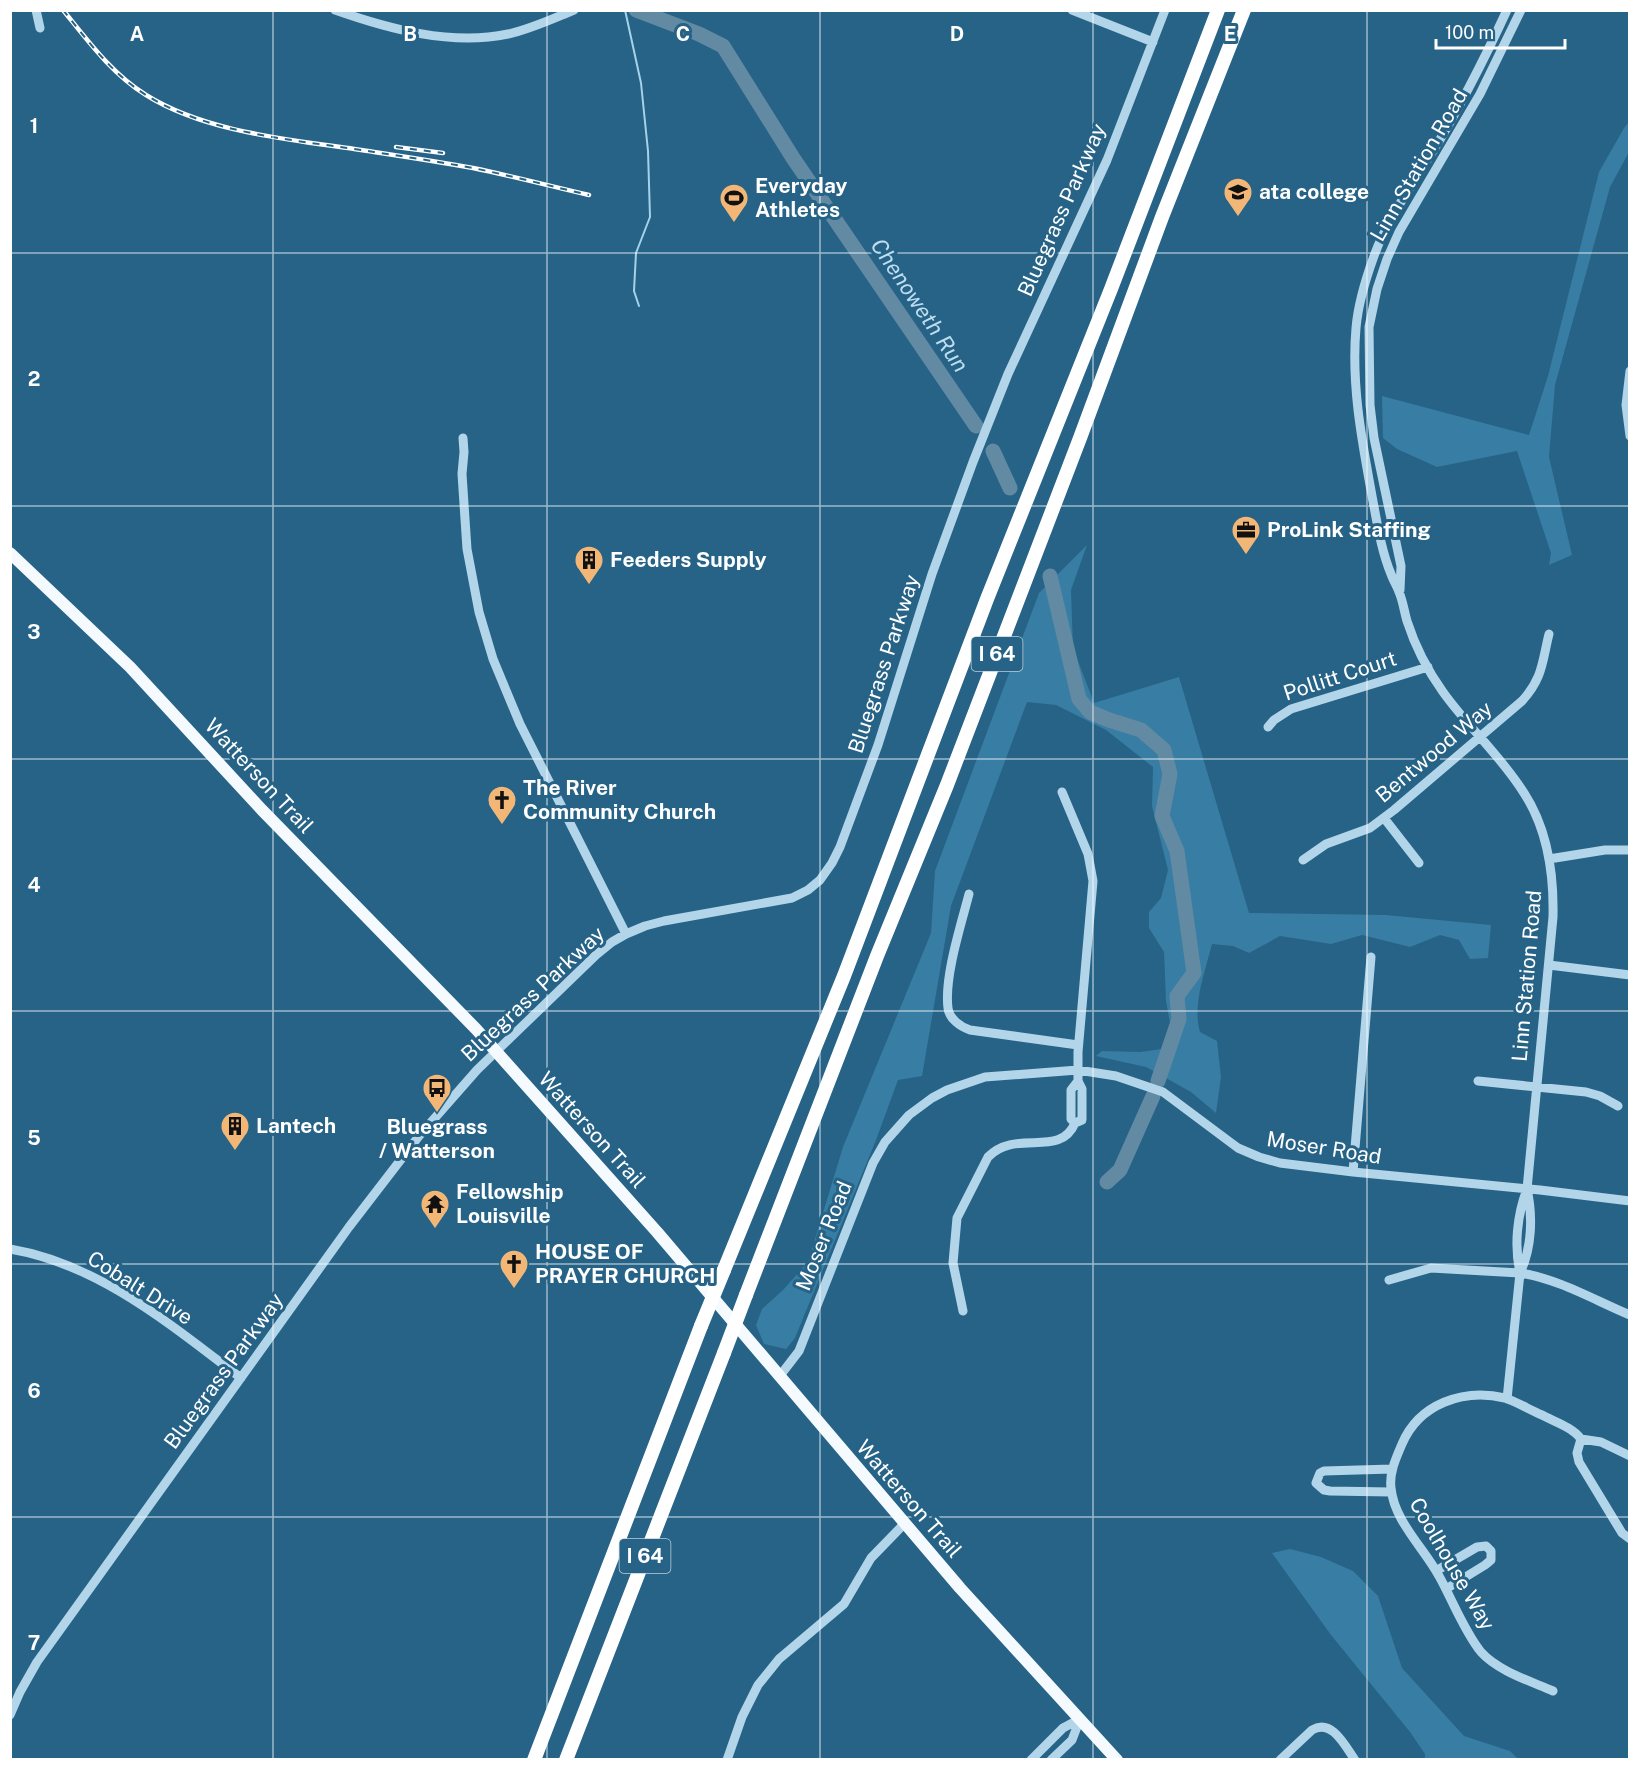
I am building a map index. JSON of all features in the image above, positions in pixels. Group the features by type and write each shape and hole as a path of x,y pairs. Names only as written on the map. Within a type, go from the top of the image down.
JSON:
{"highway":[{"name":"I 64","path":"533,1760 560,1697 701,1326 844,976 987,599 1111,289 1218,10"},
{"name":"I 64","path":"566,1760 877,956 947,785 1162,217 1244,10"}],"main road":[{"name":"Watterson Trail","path":"10,553 130,666 262,810 496,1053 657,1232 967,1596 1117,1760"}],"street":[{"path":"36,10 40,28"},
{"path":"335,10 403,30 461,38 506,34 534,26 573,10"},
{"path":"1072,10 1153,42"},
{"name":"Bluegrass Parkway","path":"10,1715 37,1662 241,1378 395,1166 437,1114 477,1070 612,942 645,926 663,921 792,898 813,886 832,863 878,745 932,574 973,462 1012,365 1107,160 1165,10"},
{"name":"Linn Station Road","path":"1507,10 1469,88 1387,226 1375,254 1356,326 1355,375 1362,440 1384,551 1390,573 1400,593 1407,622 1428,667 1444,693 1525,794 1543,832 1554,891 1527,1189 1532,1208 1527,1259 1520,1273 1507,1399"},
{"name":"Linn Station Road","path":"1400,593 1401,566 1376,446 1370,405 1369,327 1377,289 1399,232 1480,94 1521,10"},
{"path":"1629,371 1626,405 1629,436"},
{"path":"463,438 463,490 467,549 479,612 493,659 520,724 626,934"},
{"name":"Bentwood Way","path":"1303,860 1326,844 1365,831 1383,818 1522,701 1532,690 1543,667 1549,634"},
{"name":"Pollitt Court","path":"1268,727 1274,720 1291,709 1428,667"},
{"path":"963,1311 953,1263 957,1218 988,1157 995,1149 1016,1142 1059,1141 1071,1134 1075,1123 1071,1119 1071,1090 1078,1081 1078,1045 1093,881 1088,854 1062,792"},
{"path":"1383,818 1419,863"},
{"path":"1549,859 1605,850 1629,850"},
{"path":"969,894 950,971 948,1010 951,1016 956,1022 970,1030 1078,1045"},
{"path":"1353,1172 1371,957"},
{"path":"1549,965 1629,975"},
{"name":"Moser Road","path":"779,1377 798,1351 873,1163 885,1142 909,1115 932,1098 947,1090 985,1077 1078,1070 1116,1076 1163,1092 1238,1148 1280,1163 1629,1201"},
{"path":"1478,1081 1594,1094 1618,1106"},
{"name":"Cobalt Drive","path":"10,1249 68,1264 102,1280 241,1378"},
{"path":"1389,1280 1431,1268 1520,1273 1533,1275 1573,1289 1629,1315"},
{"name":"Coolhouse Way","path":"1553,1691 1498,1665 1482,1653 1436,1571 1401,1518 1391,1492 1392,1469 1405,1435 1416,1420 1448,1400 1469,1395 1507,1399 1575,1431 1581,1439 1601,1442 1629,1456"},
{"path":"1581,1439 1577,1453 1579,1462 1622,1533 1629,1539"},
{"path":"1391,1492 1330,1491 1324,1490 1316,1483 1320,1473 1324,1471 1392,1469"},
{"path":"727,1760 749,1700 768,1672 779,1659 844,1604 871,1558 904,1524"},
{"path":"1436,1571 1477,1546 1486,1546 1491,1551 1491,1560 1446,1589"},
{"path":"1031,1760 1063,1728 1080,1719"},
{"path":"1051,1760 1072,1740 1080,1719"},
{"path":"1280,1760 1318,1726 1324,1726 1334,1732 1355,1760"}],"shaded area":[{"path":"1629,122 1629,152 1610,187 1555,385 1549,457 1572,555 1549,565 1551,553 1517,451 1437,467 1397,449 1383,438 1382,396 1529,435 1548,376 1599,172"},
{"path":"1087,545 1071,590 1073,648 1094,703 1179,677 1249,913 1386,915 1491,925 1488,958 1470,959 1459,940 1440,935 1410,947 1362,935 1331,944 1280,936 1249,953 1233,946 1212,944 1200,988 1198,1022 1200,1032 1217,1041 1221,1077 1216,1113 1191,1092 1146,1067 1096,1056 1102,1051 1140,1052 1162,1049 1171,1028 1166,1001 1164,952 1149,928 1149,912 1161,898 1168,870 1152,806 1153,767 1106,730 1056,705 1027,702 951,906 922,1076 898,1080 876,1140 795,1338 786,1349 764,1344 756,1325 762,1309 808,1262 843,1147 931,933 935,871 1039,593"},
{"path":"1290,1549 1321,1557 1353,1571 1378,1596 1402,1668 1464,1736 1510,1751 1518,1759 1425,1759 1425,1754 1410,1732 1331,1635 1272,1553"}],"waterway":[{"path":"625,10 641,83 648,151 650,217 636,253 634,291 639,306"},
{"name":"Chenoweth Run","path":"636,10 699,34 723,46 793,158 976,426"},
{"name":"Chenoweth Run","path":"993,451 1010,488"},
{"name":"Chenoweth Run","path":"1050,576 1079,699 1090,712 1141,730 1164,750 1170,774 1162,816 1177,851 1194,973 1177,996 1179,1019 1158,1081"},
{"name":"Chenoweth Run","path":"1107,1182 1120,1170 1153,1096"}],"railway":[{"path":"63,10 101,56 134,87 171,108 198,119 256,134 473,168 589,195"},
{"path":"396,147 443,153"}],"place":[{"name":"ata college","path":"1238,218"},
{"name":"Everyday Athletes","path":"734,224"},
{"name":"ProLink Staffing","path":"1246,556"},
{"name":"Feeders Supply","path":"589,586"},
{"name":"The River Community Church","path":"502,826"},
{"name":"Bluegrass / Watterson","path":"437,1114"},
{"name":"Lantech","path":"235,1152"},
{"name":"Fellowship Louisville","path":"435,1230"},
{"name":"HOUSE OF PRAYER CHURCH","path":"514,1290"}]}
